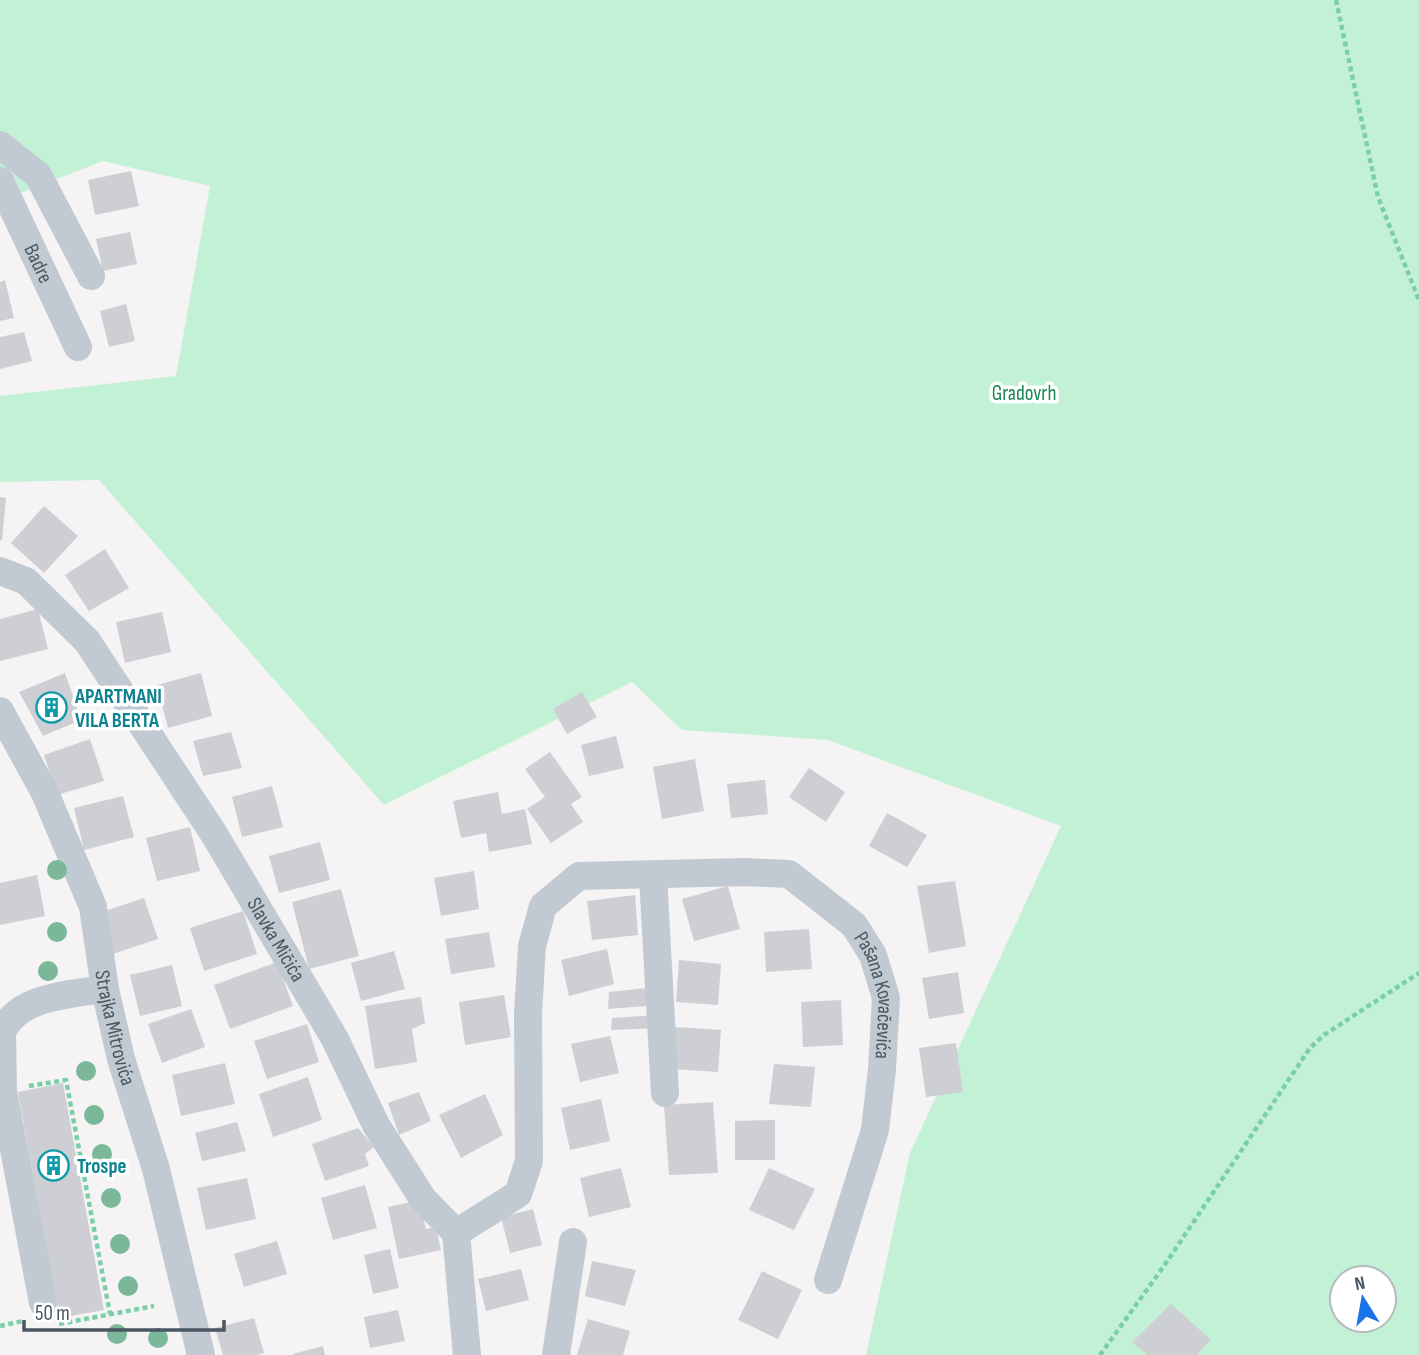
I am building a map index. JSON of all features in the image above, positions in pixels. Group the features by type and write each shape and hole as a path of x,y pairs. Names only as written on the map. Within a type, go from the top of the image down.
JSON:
{"street":[{"name":"Badre","path":"0,145 38,175 91,276"},
{"name":"Badre","path":"0,181 78,347"},
{"name":"Slavka Mičića","path":"0,570 26,581 87,641 214,834 335,1040 376,1125 423,1199 456,1233"},
{"name":"Strajka Mitrovića","path":"0,711 44,793 93,908 105,989 121,1059 156,1168 201,1355"},
{"name":"Pašana Kovačevića","path":"456,1233 518,1194 529,1161 528,1014 532,946 543,906 579,876 744,872 789,874 854,925 873,955 886,998 883,1069 874,1130 828,1280"},
{"path":"653,876 665,1093"},
{"path":"51,1316 4,1091 2,1034 15,1016 34,1004 56,997 105,989"},
{"path":"456,1233 467,1355"},
{"path":"556,1355 573,1242"}],"path":[{"path":"1336,0 1378,197 1419,300"},
{"path":"1100,1355 1164,1266 1310,1048 1324,1035 1419,973"},
{"path":"27,1087 65,1080 110,1314"},
{"path":"51,1316 110,1314 154,1306"}],"green space":[{"name":"Gradovrh","path":"0,0 1419,0 1419,1355 866,1355 910,1153 1061,826 828,740 682,730 632,682 384,805 99,480 0,482 0,396 176,376 210,186 103,161 0,201"}],"building":[{"path":"131,171 139,206 95,215 88,180"},
{"path":"130,232 137,264 103,271 96,239"},
{"path":"5,280 14,318 0,321 0,282"},
{"path":"126,304 135,341 109,347 100,311"},
{"path":"24,332 32,361 0,369 0,337"},
{"path":"0,497 6,498 2,541 0,540"},
{"path":"44,506 78,536 44,573 11,543"},
{"path":"105,549 129,588 89,611 65,575"},
{"path":"38,609 48,649 0,661 0,619"},
{"path":"162,612 171,652 125,663 116,622"},
{"name":"APARTMANI VILA BERTA","path":"65,673 81,720 43,736 19,692"},
{"path":"201,673 212,716 168,728 157,685"},
{"path":"582,692 597,717 567,734 553,709"},
{"path":"231,732 242,768 203,776 193,741"},
{"path":"616,736 624,768 589,776 581,745"},
{"path":"90,739 104,781 57,795 44,755"},
{"path":"550,752 582,797 571,804 583,822 551,843 527,809 545,797 525,769"},
{"path":"695,759 704,811 662,819 653,767"},
{"path":"809,768 845,792 826,822 789,797"},
{"path":"765,780 768,814 731,818 727,784"},
{"path":"272,786 283,827 242,837 232,797"},
{"path":"498,792 502,814 525,809 532,844 489,852 486,833 461,838 453,801"},
{"path":"123,796 134,837 84,850 74,808"},
{"path":"887,813 927,835 907,867 869,846"},
{"path":"190,827 200,871 157,881 146,838"},
{"path":"320,842 330,880 279,893 269,856"},
{"path":"474,871 479,909 441,916 434,878"},
{"path":"37,875 45,916 0,925 0,883"},
{"path":"955,881 966,946 929,953 917,886"},
{"path":"728,886 740,929 694,941 682,899"},
{"path":"341,889 359,956 309,969 292,902"},
{"path":"635,895 638,935 592,940 587,901"},
{"path":"144,898 158,939 113,954 99,913"},
{"path":"243,911 257,954 204,971 190,928"},
{"path":"809,929 812,969 766,972 764,932"},
{"path":"489,932 495,967 451,974 445,939"},
{"path":"607,949 614,984 569,996 561,960"},
{"path":"394,951 405,989 361,1001 351,963"},
{"path":"679,960 721,964 718,1005 676,1002"},
{"path":"277,962 293,1006 230,1029 214,985"},
{"path":"172,965 182,1006 140,1016 130,975"},
{"path":"958,972 964,1013 929,1019 922,978"},
{"path":"647,988 647,1006 608,1009 609,992"},
{"path":"504,995 511,1037 465,1045 459,1002"},
{"path":"421,997 425,1023 412,1029 417,1062 375,1069 365,1006"},
{"path":"841,1000 843,1045 803,1047 801,1002"},
{"path":"191,1009 205,1047 162,1063 148,1024"},
{"path":"657,1015 657,1028 611,1030 612,1018"},
{"path":"307,1024 319,1062 267,1079 254,1041"},
{"path":"675,1027 721,1030 718,1072 672,1069"},
{"path":"610,1036 619,1073 580,1082 571,1044"},
{"path":"956,1043 963,1092 926,1097 919,1048"},
{"path":"225,1063 235,1104 181,1116 172,1075"},
{"path":"774,1064 815,1067 811,1107 769,1104"},
{"path":"308,1077 322,1120 273,1137 259,1094"},
{"name":"Trospe","path":"63,1083 104,1310 59,1318 18,1092"},
{"path":"419,1092 431,1121 399,1135 388,1103"},
{"path":"485,1094 503,1135 461,1158 439,1115"},
{"path":"601,1099 610,1141 570,1150 561,1108"},
{"path":"713,1102 718,1173 669,1175 664,1105"},
{"path":"775,1120 775,1160 735,1160 735,1121"},
{"path":"237,1122 246,1151 202,1161 195,1133"},
{"path":"358,1128 374,1147 365,1154 369,1166 325,1181 312,1144"},
{"path":"621,1168 631,1207 589,1217 580,1178"},
{"path":"769,1168 815,1189 794,1230 749,1210"},
{"path":"247,1178 256,1219 206,1230 197,1188"},
{"path":"365,1185 377,1228 333,1240 321,1198"},
{"path":"419,1200 426,1229 436,1227 441,1250 399,1259 388,1207"},
{"path":"533,1209 542,1245 510,1253 501,1217"},
{"path":"277,1241 287,1274 244,1287 234,1254"},
{"path":"390,1249 399,1288 373,1294 364,1255"},
{"path":"592,1261 636,1270 625,1306 585,1296"},
{"path":"521,1269 529,1300 486,1311 478,1279"},
{"path":"762,1271 802,1290 778,1339 738,1320"},
{"path":"1171,1304 1211,1340 1196,1355 1148,1355 1132,1342"},
{"path":"398,1310 405,1341 370,1348 364,1317"},
{"path":"254,1318 264,1353 223,1355 215,1328"},
{"path":"588,1319 630,1331 623,1355 577,1355"},
{"path":"323,1346 325,1355 293,1355 293,1354"}],"place":[{"name":"APARTMANI VILA BERTA","path":"52,708"},
{"name":"Trospe","path":"54,1166"}]}
